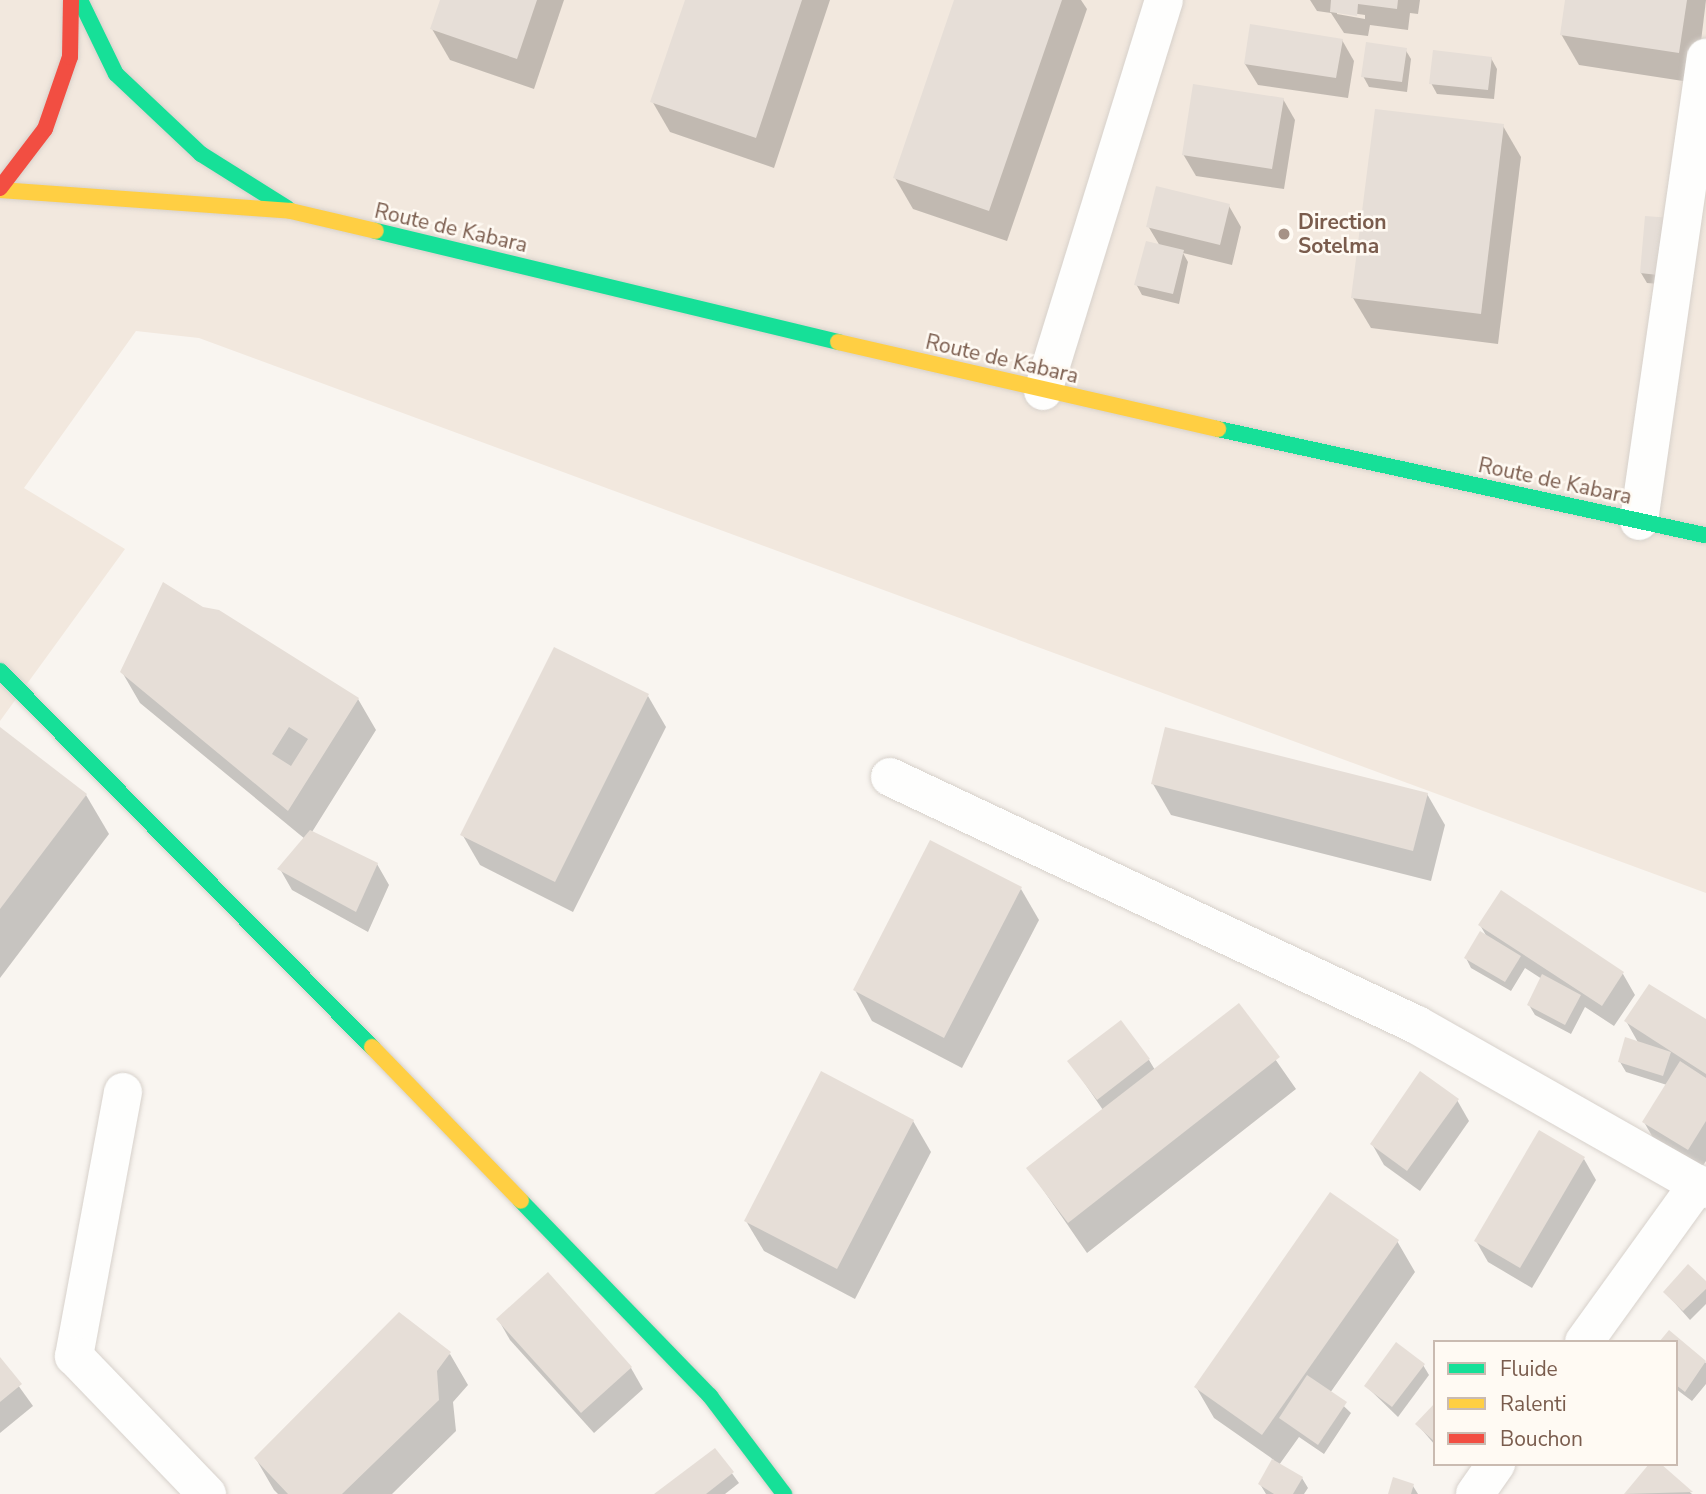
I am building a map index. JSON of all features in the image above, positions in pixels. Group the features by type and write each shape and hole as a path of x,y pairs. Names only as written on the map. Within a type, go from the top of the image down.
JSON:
{"main road":[{"path":"0,189 45,129 69,57 71,0"},
{"path":"80,0 116,74 201,154 291,211"},
{"path":"0,189 291,211"},
{"name":"Route de Kabara","path":"291,211 1043,391 1706,534"},
{"path":"0,671 185,853 710,1395 784,1494"}],"street":[{"path":"1043,391 1164,0"},
{"path":"1639,521 1706,58"},
{"path":"890,777 1417,1026 1702,1187 1586,1340"},
{"path":"123,1092 74,1356 207,1494"},
{"path":"1475,1494 1495,1466"}],"shaded area":[{"path":"0,0 1706,0 1706,893 199,338 136,331 24,488 125,549 0,721"}],"building":[{"path":"440,0 537,0 517,59 430,29"},
{"path":"685,0 802,0 756,138 650,102"},
{"path":"954,0 1062,0 989,211 893,178"},
{"path":"1331,0 1398,0 1397,9 1358,4 1357,16 1330,12"},
{"path":"1565,0 1687,0 1679,53 1560,35"},
{"path":"1250,24 1343,39 1336,78 1244,64"},
{"path":"1366,42 1407,48 1402,82 1361,77"},
{"path":"1433,50 1492,57 1488,90 1429,84"},
{"path":"1193,84 1284,98 1272,169 1182,155"},
{"path":"1375,109 1504,124 1481,314 1351,298"},
{"path":"1156,186 1230,204 1220,245 1146,227"},
{"path":"1645,216 1672,218 1667,276 1640,273"},
{"path":"1146,241 1184,250 1173,294 1134,285"},
{"path":"163,582 203,607 219,610 359,698 288,811 120,672","holes":["289,727 308,739 291,766 272,754"]},
{"path":"554,647 649,694 555,882 460,835"},
{"path":"0,727 87,794 0,909"},
{"path":"1165,727 1428,793 1413,851 1151,784"},
{"path":"310,830 378,863 356,912 277,869"},
{"path":"930,840 1022,887 944,1038 853,990"},
{"path":"1501,890 1624,972 1602,1006 1478,925"},
{"path":"1480,931 1521,956 1505,982 1464,958"},
{"path":"1542,974 1581,995 1565,1025 1527,1005"},
{"path":"1649,984 1706,1019 1706,1074 1624,1021"},
{"path":"1239,1003 1280,1057 1068,1223 1026,1168"},
{"path":"1121,1020 1150,1059 1097,1100 1067,1061"},
{"path":"1625,1037 1671,1052 1663,1076 1618,1062"},
{"path":"1680,1061 1706,1078 1706,1121 1688,1150 1642,1122"},
{"path":"821,1071 914,1120 837,1269 744,1221"},
{"path":"1420,1071 1459,1099 1407,1171 1370,1144"},
{"path":"1539,1130 1585,1157 1520,1268 1474,1241"},
{"path":"1330,1192 1399,1240 1262,1435 1194,1387"},
{"path":"1688,1264 1706,1281 1706,1289 1683,1311 1663,1292"},
{"path":"548,1272 632,1367 581,1413 496,1319"},
{"path":"399,1312 451,1352 437,1371 439,1400 342,1494 288,1494 254,1458"},
{"path":"1669,1330 1706,1361 1685,1392 1678,1387 1678,1340 1661,1340"},
{"path":"1396,1342 1425,1364 1392,1407 1364,1386"},
{"path":"0,1357 22,1384 0,1402"},
{"path":"1307,1375 1347,1402 1318,1445 1279,1418"},
{"path":"1433,1405 1433,1440 1415,1424"},
{"path":"715,1448 734,1472 706,1494 654,1494"},
{"path":"1272,1459 1303,1477 1293,1494 1274,1494 1258,1484"},
{"path":"1647,1466 1663,1466 1693,1492 1624,1494"},
{"path":"1393,1477 1414,1484 1411,1494 1388,1494"}],"traffic: fast":[{"path":"80,0 116,74 201,154 287,208"},
{"path":"376,231 838,342"},
{"path":"1218,429 1706,535"},
{"path":"0,671 372,1047"},
{"path":"521,1201 710,1396 784,1494"}],"traffic: slow":[{"path":"0,190 291,211 376,231"},
{"path":"838,342 1218,429"},
{"path":"372,1047 521,1201"}],"traffic: jam":[{"path":"0,188 45,129 70,57 71,0"}],"place":[{"name":"Direction Sotelma","path":"1284,234"}]}
